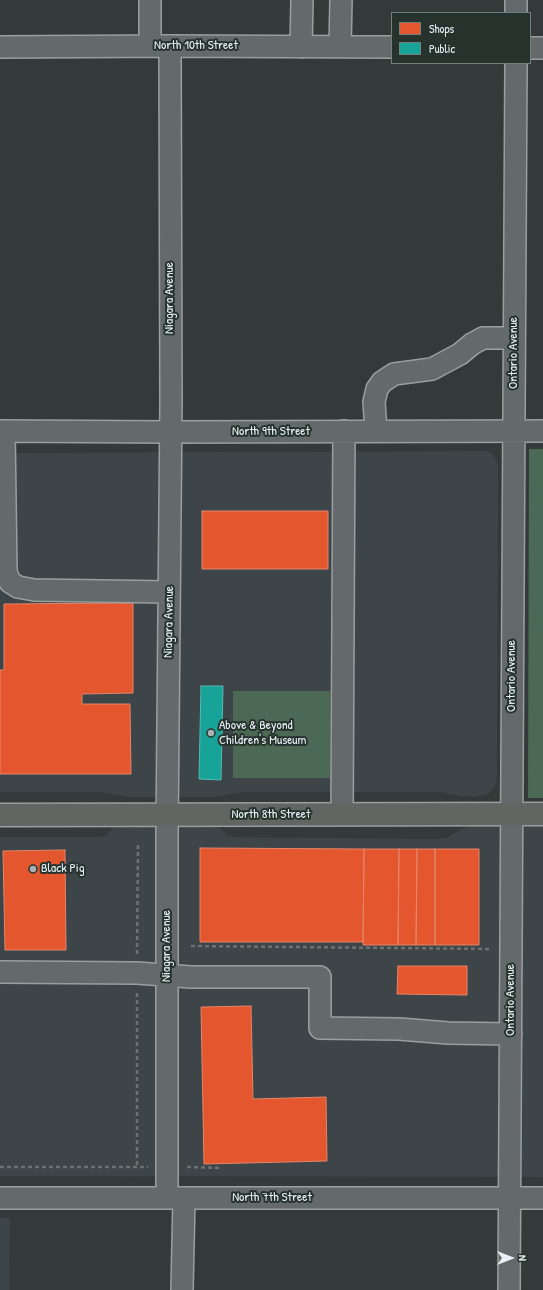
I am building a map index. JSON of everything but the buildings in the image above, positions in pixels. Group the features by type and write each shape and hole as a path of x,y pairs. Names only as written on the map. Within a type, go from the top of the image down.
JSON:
{"main road":[{"name":"North 8th Street","path":"0,815 543,814"}],"street":[{"name":"Niagara Avenue","path":"150,0 160,46 170,432 167,815 167,1167 176,1198 182,1290"},
{"path":"302,0 302,47"},
{"path":"340,47 341,0"},
{"path":"516,0 516,12"},
{"name":"North 10th Street","path":"0,47 391,47"},
{"path":"531,48 543,48"},
{"name":"Ontario Avenue","path":"509,1290 514,431 513,338 516,64"},
{"path":"376,431 374,402 377,389 382,382 394,374 432,369 460,354 472,344 483,338 513,338"},
{"path":"2,431 6,572 10,582 18,587 34,590 169,592"},
{"name":"North 9th Street","path":"2,431 543,431"},
{"path":"342,814 344,431"},
{"path":"0,972 137,973 167,976 320,977 320,1028 399,1029 448,1034 511,1034"},
{"name":"North 7th Street","path":"0,1198 543,1198"}],"path":[{"path":"137,1167 138,842"},
{"path":"191,946 511,950"},
{"path":"0,1167 222,1168"}],"shaded area":[{"path":"487,451 493,454 498,464 497,779 494,788 489,793 475,797 441,792 242,792 214,797 127,797 99,792 0,792 0,453"},
{"path":"125,824 215,826 227,835 234,837 433,839 446,838 464,828 475,825 543,825 543,1177 0,1176 0,837 97,837 105,836 116,826"},
{"path":"0,1218 10,1218 9,1290 0,1290"}],"green space":[{"path":"529,449 543,449 543,798 528,798"},
{"path":"233,691 330,691 330,778 233,778"}],"place":[{"name":"Above & Beyond Children's Museum","path":"211,733"},
{"name":"Black Pig","path":"33,869"}]}
